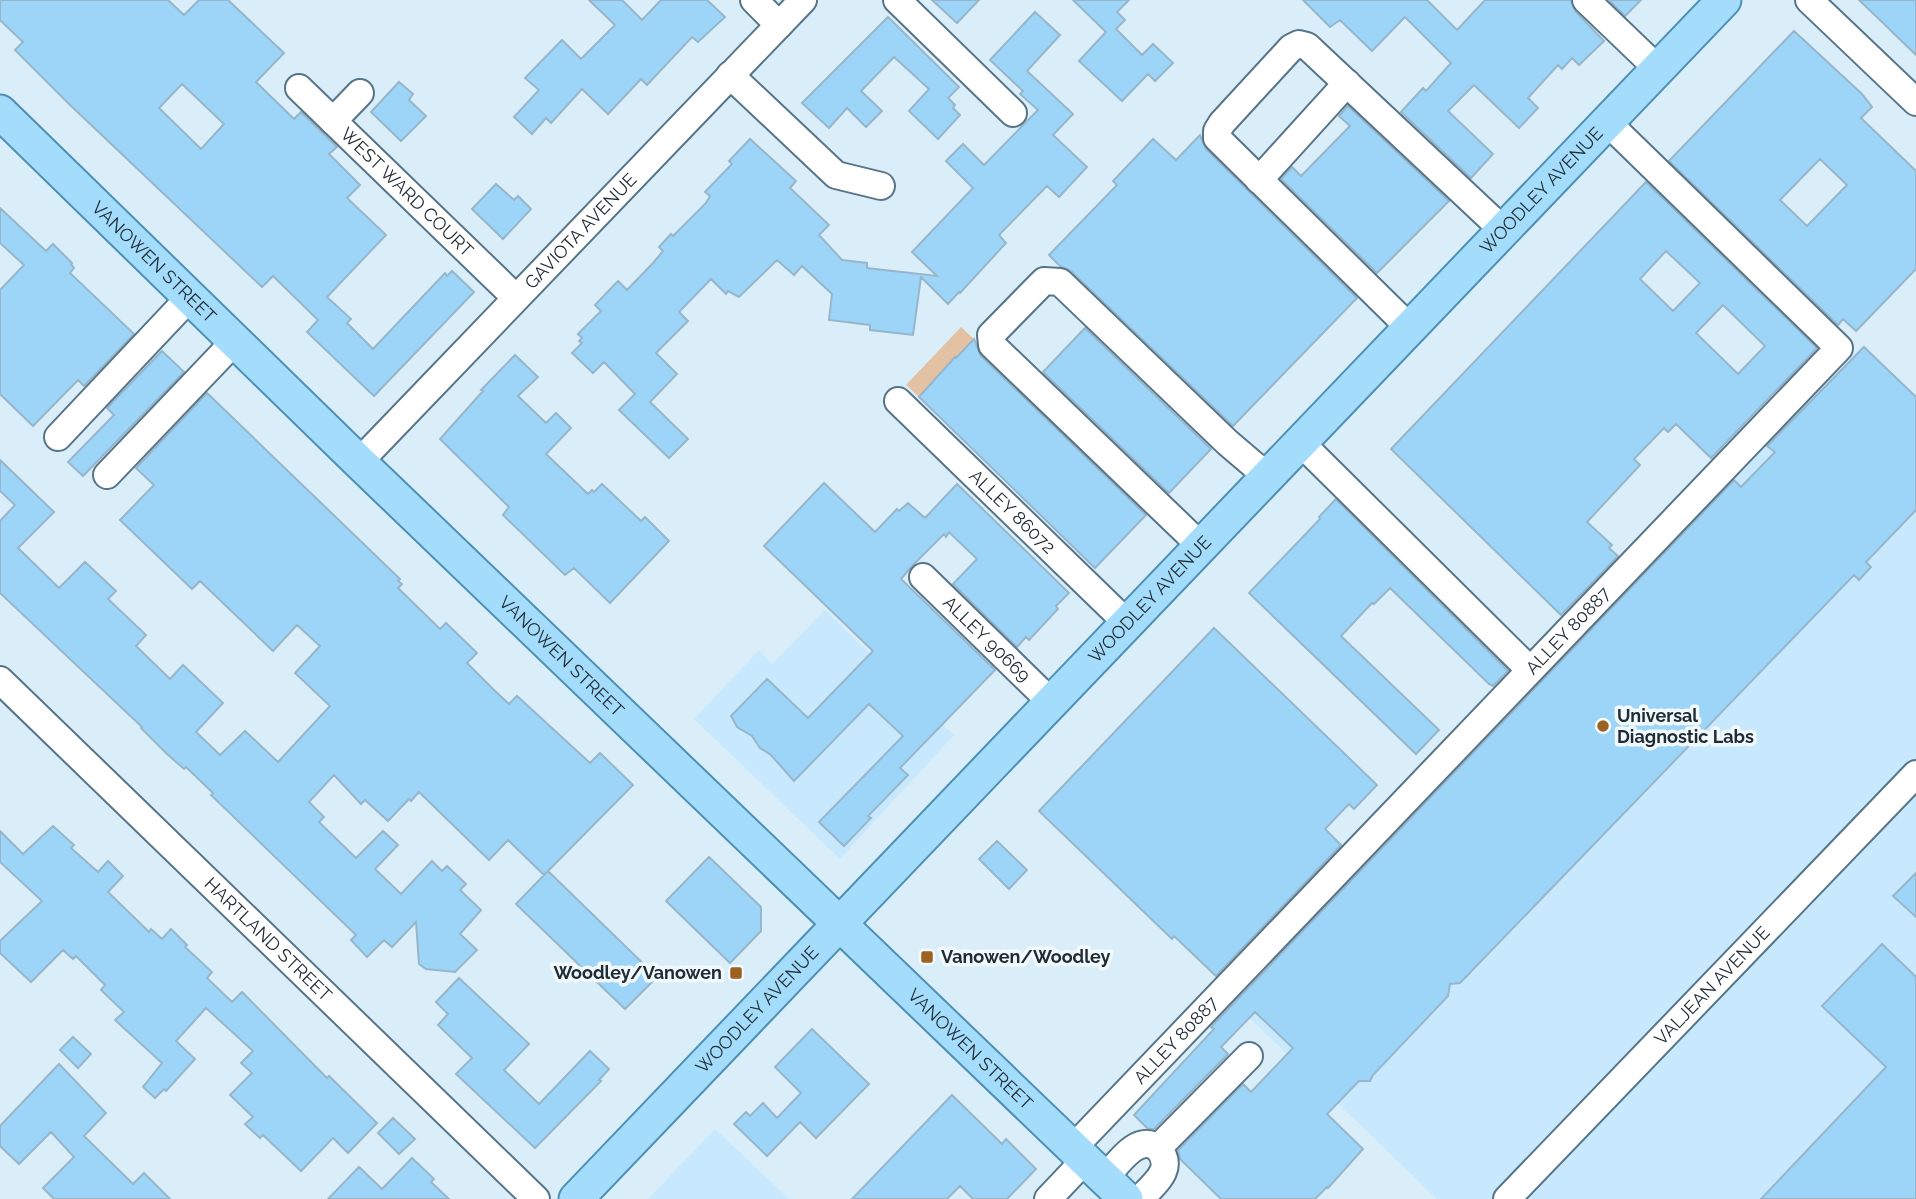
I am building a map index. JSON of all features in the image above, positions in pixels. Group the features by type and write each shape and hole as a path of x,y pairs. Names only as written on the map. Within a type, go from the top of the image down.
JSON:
{"main road":[{"name":"WOODLEY AVENUE","path":"576,1199 1724,0"},
{"name":"VANOWEN STREET","path":"0,112 359,462 1097,1171"}],"street":[{"path":"754,0 779,24"},
{"name":"GAVIOTA AVENUE","path":"359,462 803,0"},
{"path":"897,0 1013,113"},
{"path":"1586,0 1658,69"},
{"path":"1809,0 1916,102"},
{"path":"1410,328 1219,140 1217,131 1222,123 1295,45 1307,46 1503,230"},
{"path":"730,75 836,175 881,186"},
{"path":"1259,180 1347,83"},
{"name":"WEST WARD COURT","path":"299,88 516,298"},
{"path":"333,121 360,93"},
{"name":"ALLEY 80887","path":"1097,1171 1531,670 1839,348 1607,122"},
{"path":"1201,546 992,345 992,335 1000,326 1044,281 1059,282 1228,443 1268,477"},
{"path":"58,437 190,297"},
{"path":"107,475 235,341"},
{"name":"ALLEY 86072","path":"898,401 1127,623"},
{"path":"1301,443 1531,670"},
{"name":"ALLEY 90669","path":"923,577 1051,702"},
{"name":"HARTLAND STREET","path":"0,680 536,1199"},
{"name":"VALJEAN AVENUE","path":"1507,1199 1916,774"},
{"path":"1158,1149 1249,1056"},
{"path":"1048,1199 1133,1148 1152,1144 1165,1155 1167,1165 1163,1175 1140,1199"}],"shaded area":[{"path":"961,327 974,339 919,397 906,385"},
{"path":"1862,346 1916,398 1916,1199 1437,1199 1234,1003"},
{"path":"825,610 954,735 840,859 694,719 759,650 772,664"},
{"path":"715,1129 789,1199 648,1199"}],"building":[{"path":"0,0 168,0 184,15 199,0 228,0 284,53 256,82 294,119 301,112 337,147 329,154 360,185 347,198 386,235 327,297 351,319 347,323 373,349 445,273 447,276 452,271 474,292 374,396 307,332 318,320 273,276 262,287 15,50 23,42 0,20","holes":["182,84 224,124 201,149 159,108"]},
{"path":"589,0 622,0 642,20 661,0 707,0 725,17 698,42 692,37 647,85 641,79 608,114 582,89 551,123 546,118 532,134 514,117 539,90 525,78 562,40 581,59 615,25"},
{"path":"932,0 979,0 957,23"},
{"path":"1073,0 1129,0 1117,12 1125,20 1116,29 1142,55 1153,44 1173,63 1155,81 1148,74 1122,101 1079,61 1106,32"},
{"path":"1303,0 1427,0 1457,30 1485,0 1571,0 1575,11 1604,41 1579,65 1572,58 1562,69 1558,65 1528,98 1538,108 1519,128 1474,85 1448,111 1493,154 1471,178 1401,112 1423,88 1426,91 1451,63 1405,17 1372,51 1340,20 1330,27"},
{"path":"1609,0 1641,0 1625,16"},
{"path":"1859,0 1916,0 1916,55 1881,21"},
{"path":"1035,12 1060,35 1027,71 1073,114 1053,135 1087,167 1059,197 1047,186 999,235 1006,243 948,304 921,277 913,335 870,330 870,325 829,320 832,294 802,266 794,275 777,260 739,297 728,291 726,294 711,279 679,312 688,321 656,353 677,374 650,402 688,439 669,458 619,410 635,394 604,362 593,373 572,353 582,343 578,334 601,311 595,305 618,281 627,290 653,263 663,251 659,247 706,203 710,196 705,192 732,164 729,161 750,139 796,181 790,188 829,225 819,235 842,260 867,263 867,268 937,276 912,252 973,188 946,161 963,144 984,165 1038,110 1020,94 1023,91 990,60"},
{"path":"888,17 959,87 948,98 960,115 938,139 909,111 929,89 894,57 861,91 882,111 866,127 847,108 829,128 802,103"},
{"path":"1794,31 1862,94 1872,107 1861,118 1916,171 1916,269 1856,331 1843,319 1838,325 1669,161","holes":["1820,159 1847,185 1807,226 1780,200"]},
{"path":"399,82 413,94 409,100 426,116 401,141 371,112"},
{"path":"1348,106 1449,201 1377,273 1281,179 1292,167 1301,176 1350,126 1339,116"},
{"path":"1200,135 1206,149 1357,298 1233,426 1071,271 1060,266 1049,255 1117,185 1113,181 1153,139 1176,160"},
{"path":"1646,182 1817,348 1711,458 1676,424 1668,432 1664,428 1634,459 1640,465 1587,522 1612,545 1609,548 1618,556 1561,615 1391,449","holes":["1666,251 1700,283 1673,311 1640,279","1723,305 1765,346 1738,374 1696,333"]},
{"path":"496,184 514,200 518,196 531,209 503,239 472,209"},
{"path":"0,208 46,251 53,244 72,263 74,268 70,273 134,334 84,386 78,380 33,426 0,394 0,290 24,265 0,243"},
{"path":"1085,328 1211,449 1169,493 1043,372"},
{"path":"974,339 981,356 1146,515 1095,568 919,397"},
{"path":"1864,347 1916,397 1916,510 1866,562 1871,567 1859,580 1854,575 1460,983 1450,984 1448,996 1370,1081 1359,1081 1327,1114 1363,1149 1328,1188 1315,1199 1221,1199 1180,1159 1178,1150 1243,1084 1251,1092 1293,1048 1255,1012 1221,1047 1228,1054 1154,1129 1148,1129 1134,1115 1214,1029 1211,1027 1734,480 1741,487 1775,452 1767,446"},
{"path":"162,351 184,372 83,476 68,462 114,415 107,408"},
{"path":"515,355 538,377 518,396 546,423 556,413 571,428 546,454 588,494 602,484 641,521 645,517 669,541 610,603 574,568 565,575 503,515 509,507 440,439"},
{"path":"207,393 400,579 398,581 402,584 398,588 440,629 446,623 477,653 467,663 509,704 517,696 590,763 600,753 633,785 544,875 508,840 489,860 419,792 388,821 365,800 361,804 334,775 309,802 324,817 319,822 356,858 383,831 398,845 375,869 401,894 432,861 442,871 447,866 466,884 460,890 481,910 460,934 477,950 455,972 426,969 419,964 416,922 392,947 384,940 367,957 351,940 356,935 211,795 213,793 186,767 184,769 166,753 0,593 0,521 15,505 0,491 0,460 54,512 18,548 59,588 85,562 116,591 108,599 146,635 136,646 170,679 183,665 223,703 196,732 220,755 245,731 278,762 330,706 295,673 320,646 297,625 273,651 200,581 192,589 120,520 154,485 136,468"},
{"path":"824,483 875,532 897,509 899,511 908,503 925,518 957,484 1069,593 1029,640 1026,637 1017,647 953,584 977,559 949,532 911,567 901,579 995,670 900,768 908,775 868,816 871,818 844,846 819,822 903,736 869,704 794,781 771,755 760,748 752,736 737,727 731,716 767,679 808,718 873,651 764,546"},
{"path":"1336,499 1508,671 1493,686 1489,684 1390,588 1372,603 1341,636 1439,730 1416,754 1249,593"},
{"path":"1214,628 1377,785 1354,809 1349,804 1325,829 1341,845 1216,976 1174,936 1172,939 1039,811"},
{"path":"53,826 74,845 71,848 98,872 108,861 123,876 108,892 149,932 151,929 162,939 171,929 187,945 185,947 212,972 207,978 232,1002 242,992 327,1078 329,1076 377,1123 348,1153 333,1138 301,1171 263,1135 260,1138 245,1124 253,1117 230,1095 252,1073 241,1063 253,1051 206,1008 176,1041 195,1059 166,1091 164,1089 155,1098 143,1087 162,1063 115,1020 124,1012 101,990 105,985 76,956 73,959 63,950 31,982 0,953 0,941 42,901 0,862 0,831 23,854"},
{"path":"997,841 1027,870 1009,889 979,859"},
{"path":"709,857 761,907 761,931 730,963 666,901"},
{"path":"548,871 657,977 625,1009 516,904"},
{"path":"1916,873 1916,917 1893,896"},
{"path":"1882,944 1916,977 1916,1199 1761,1199 1886,1067 1822,1006"},
{"path":"459,978 529,1044 504,1070 539,1104 590,1051 609,1069 599,1080 601,1081 535,1148 456,1074 472,1058 438,1025 448,1014 436,1002"},
{"path":"812,1029 869,1084 816,1138 800,1122 767,1156 734,1124 746,1112 750,1116 763,1103 777,1118 801,1093 775,1067"},
{"path":"73,1037 91,1054 78,1068 60,1050"},
{"path":"59,1064 106,1113 84,1136 133,1184 144,1173 170,1199 54,1199 43,1188 74,1157 51,1132 19,1164 0,1146 0,1126"},
{"path":"952,1095 1002,1144 1006,1139 1036,1169 1007,1199 973,1199 960,1186 947,1199 852,1199"},
{"path":"393,1118 415,1139 399,1154 378,1133"},
{"path":"412,1158 434,1179 431,1182 449,1199 328,1199 359,1167 382,1189"}],"place":[{"name":"Universal Diagnostic Labs","path":"1603,726"},
{"name":"Vanowen/Woodley","path":"927,957"},
{"name":"Woodley/Vanowen","path":"736,973"}]}
